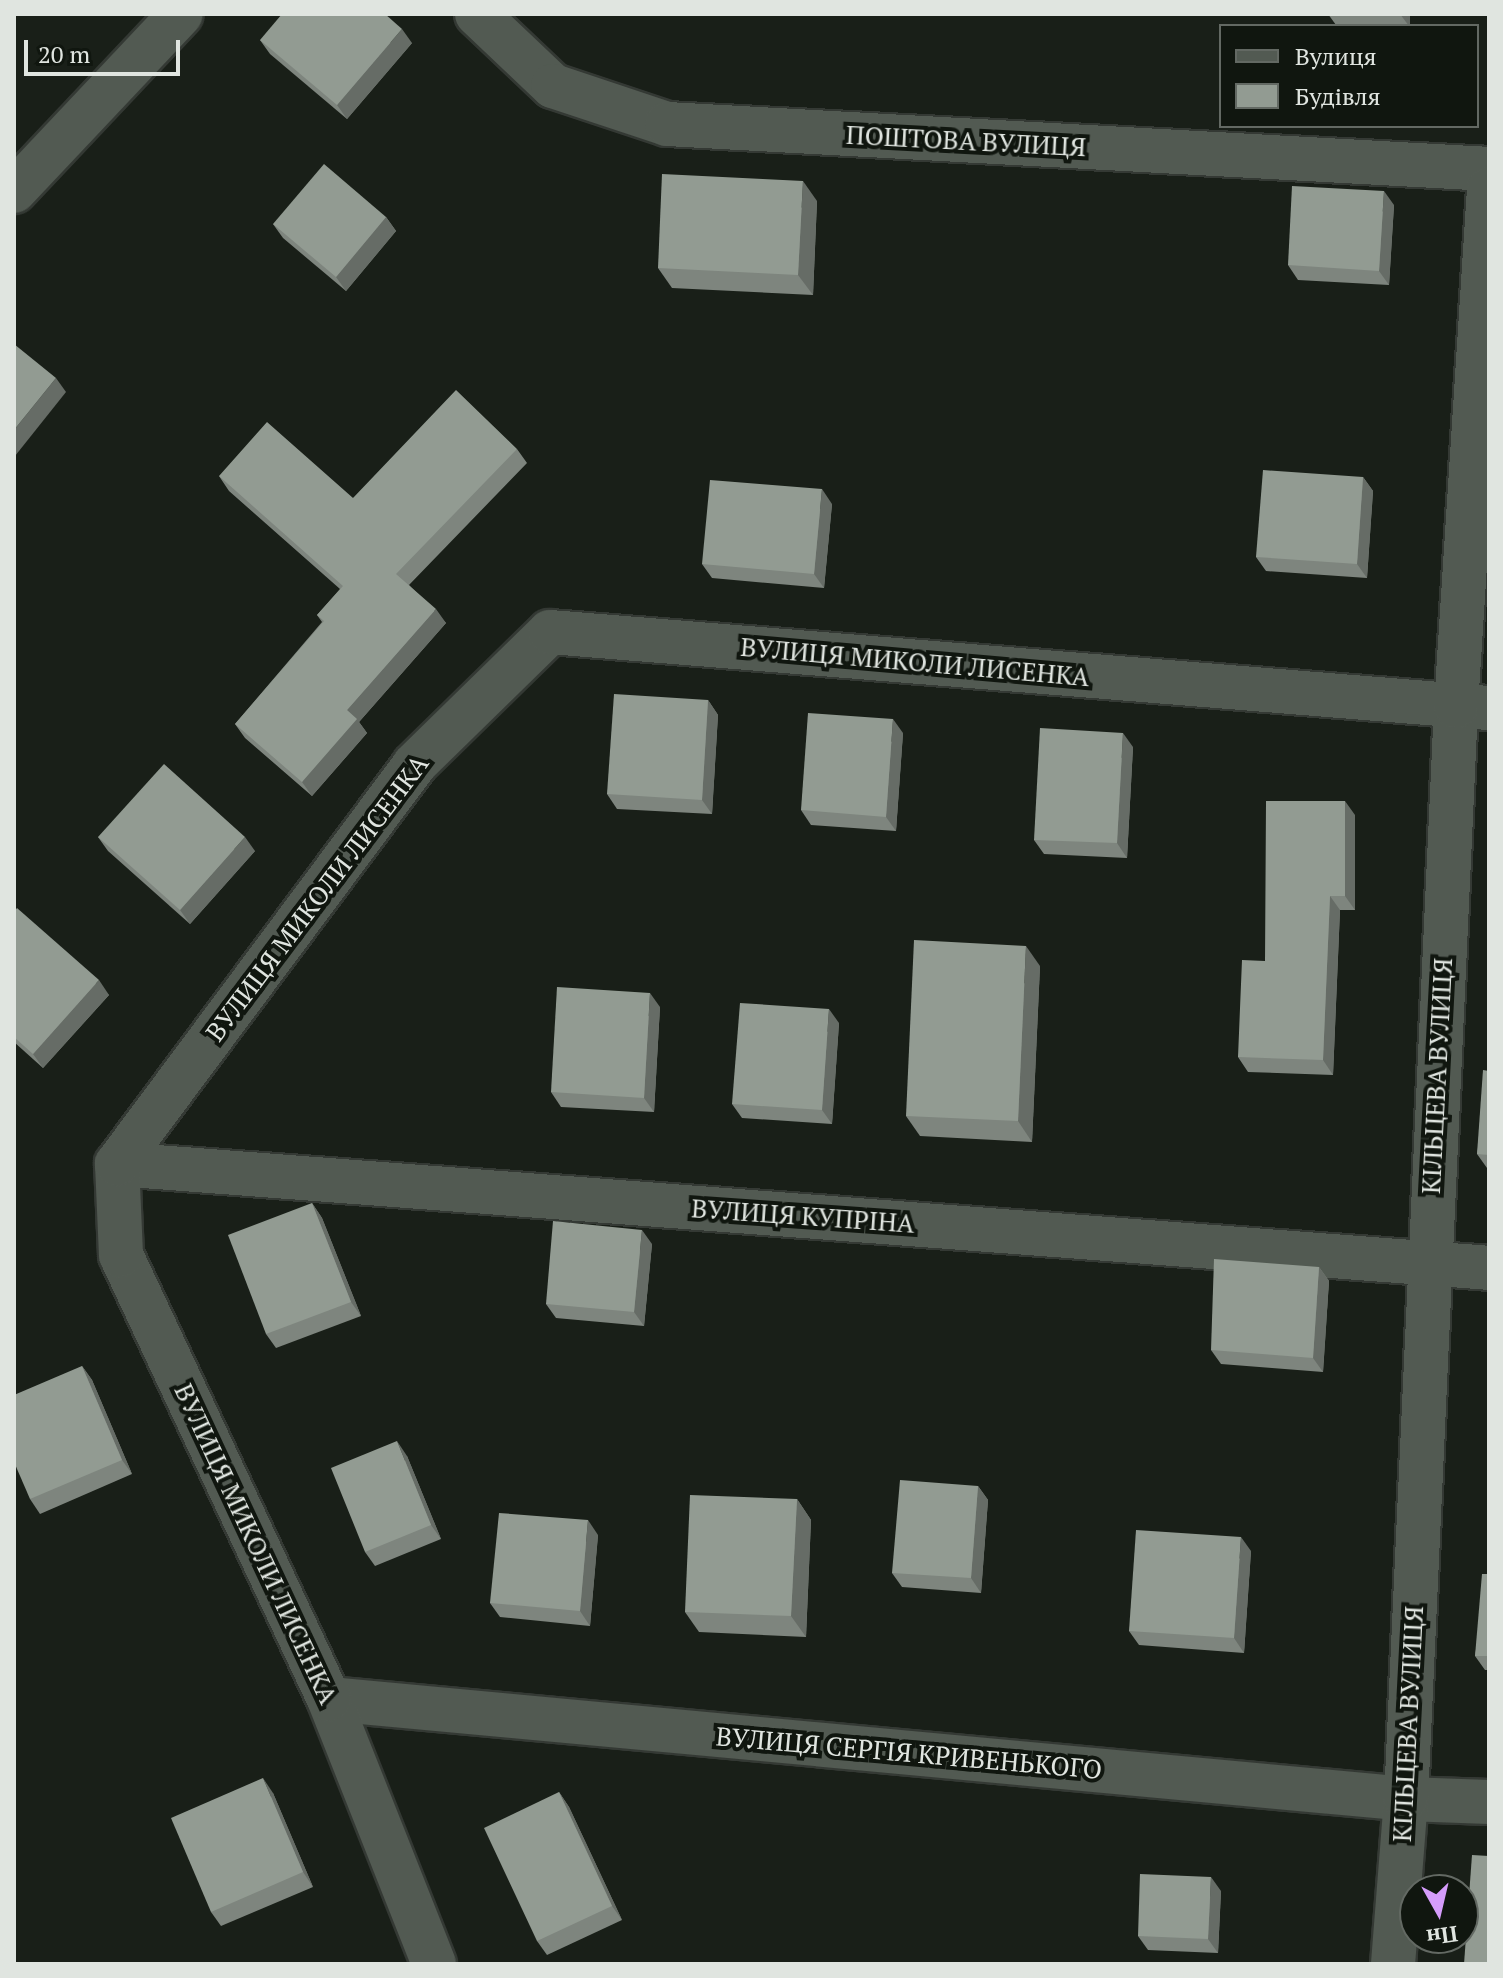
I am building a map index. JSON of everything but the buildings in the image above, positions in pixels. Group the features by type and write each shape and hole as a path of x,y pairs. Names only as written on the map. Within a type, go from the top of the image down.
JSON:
{"street":[{"path":"14,191 181,14"},
{"name":"ПОШТОВА ВУЛИЦЯ","path":"477,14 553,86 667,124 1489,169"},
{"name":"КІЛЬЦЕВА ВУЛИЦЯ","path":"1393,1964 1406,1799 1427,1263 1472,707 1489,189"},
{"name":"ВУЛИЦЯ МИКОЛИ ЛИСЕНКА","path":"434,1964 329,1699 121,1255 117,1164 414,765 550,632 1472,707"},
{"name":"ВУЛИЦЯ КУПРІНА","path":"117,1164 1489,1268"},
{"name":"ВУЛИЦЯ СЕРГІЯ КРИВЕНЬКОГО","path":"329,1699 1406,1799 1489,1802"}]}
